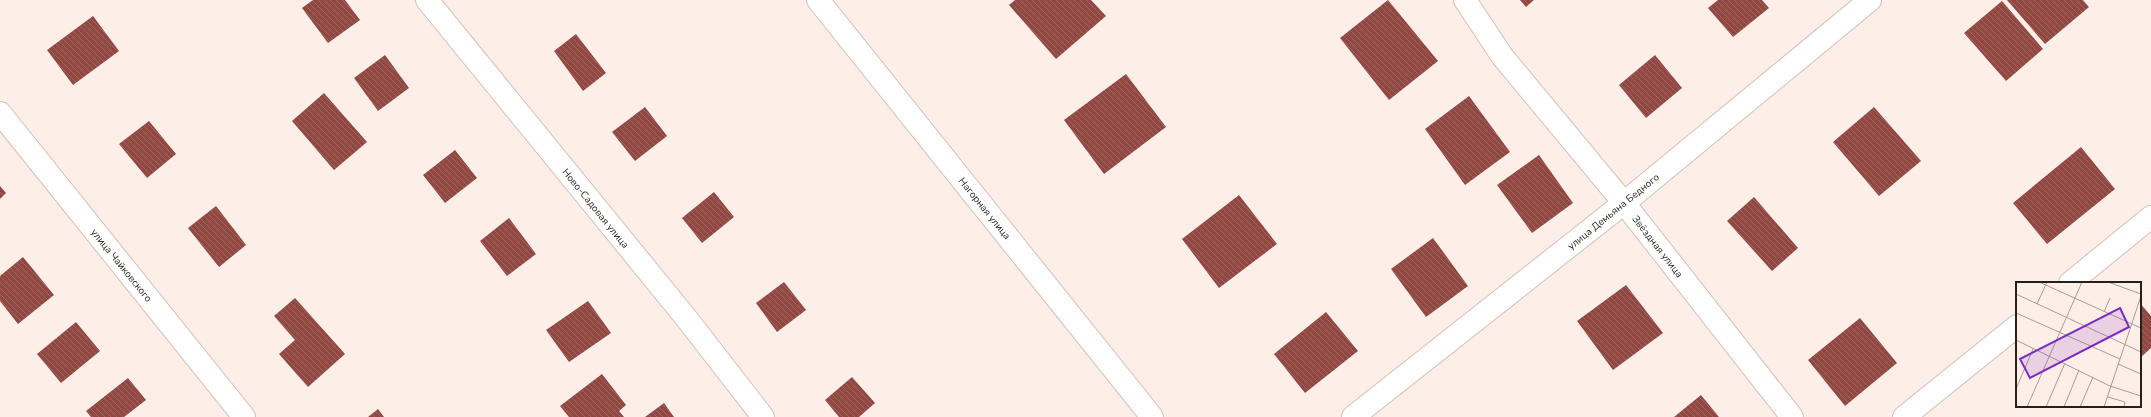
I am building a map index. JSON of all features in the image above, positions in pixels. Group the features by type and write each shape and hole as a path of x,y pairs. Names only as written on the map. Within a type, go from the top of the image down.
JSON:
{"street":[{"name":"Ново-Садовая улица","path":"427,0 687,319 763,417"},
{"name":"Нагорная улица","path":"818,0 1152,417"},
{"name":"Звёздная улица","path":"1465,0 1502,56 1624,203 1792,417"},
{"name":"улица Демьяна Бедного","path":"1353,417 1624,203 1870,0"},
{"name":"улица Чайковского","path":"0,114 244,417"},
{"path":"2071,282 2151,217"},
{"path":"1904,417 2016,327"}],"building":[{"path":"313,0 345,0 360,20 328,43 302,8"},
{"path":"1015,0 1091,0 1106,16 1056,59 1009,5"},
{"path":"1388,0 1438,61 1389,100 1340,38"},
{"path":"1520,0 1534,0 1526,7"},
{"path":"1718,0 1762,0 1769,8 1733,37 1708,8"},
{"path":"2007,0 2083,0 2089,7 2045,44"},
{"path":"2002,1 2043,49 2006,81 1964,33"},
{"path":"93,16 119,51 73,85 47,50"},
{"path":"576,34 606,73 583,91 554,51"},
{"path":"385,55 409,88 378,111 354,78"},
{"path":"1655,55 1682,88 1646,118 1619,85"},
{"path":"1126,74 1166,127 1104,174 1064,120"},
{"path":"324,93 367,142 334,170 292,121"},
{"path":"1469,96 1510,152 1465,185 1425,129"},
{"path":"645,107 667,136 635,161 612,132"},
{"path":"1874,107 1921,161 1879,196 1833,142"},
{"path":"149,121 176,154 147,178 119,144"},
{"path":"2081,147 2115,189 2047,244 2013,203"},
{"path":"455,150 477,178 445,203 423,175"},
{"path":"1539,155 1573,203 1532,233 1497,185"},
{"path":"0,186 6,193 0,199"},
{"path":"714,192 734,217 702,243 682,218"},
{"path":"1239,195 1277,244 1219,288 1182,239"},
{"path":"1754,197 1798,248 1772,271 1727,221"},
{"path":"216,206 246,245 219,267 188,228"},
{"path":"509,218 536,254 507,276 480,241"},
{"path":"1433,238 1468,286 1426,317 1391,269"},
{"path":"23,257 54,295 18,324 0,301 0,276"},
{"path":"784,282 806,310 777,332 756,303"},
{"path":"1626,285 1663,333 1613,370 1577,321"},
{"path":"295,298 345,354 308,387 279,354 295,340 274,316"},
{"path":"588,301 611,333 569,362 546,330"},
{"path":"2141,304 2151,316 2151,348 2141,357"},
{"path":"1326,312 1358,351 1305,393 1274,354"},
{"path":"1860,318 1897,363 1845,406 1808,360"},
{"path":"76,322 100,351 61,383 37,354"},
{"path":"602,374 626,405 619,411 624,417 569,417 560,406"},
{"path":"852,377 875,403 859,417 839,417 825,400"},
{"path":"128,378 146,400 124,417 91,417 86,411"},
{"path":"1701,395 1719,417 1674,417"},
{"path":"664,403 674,417 645,417"},
{"path":"378,409 384,417 368,417"}]}
